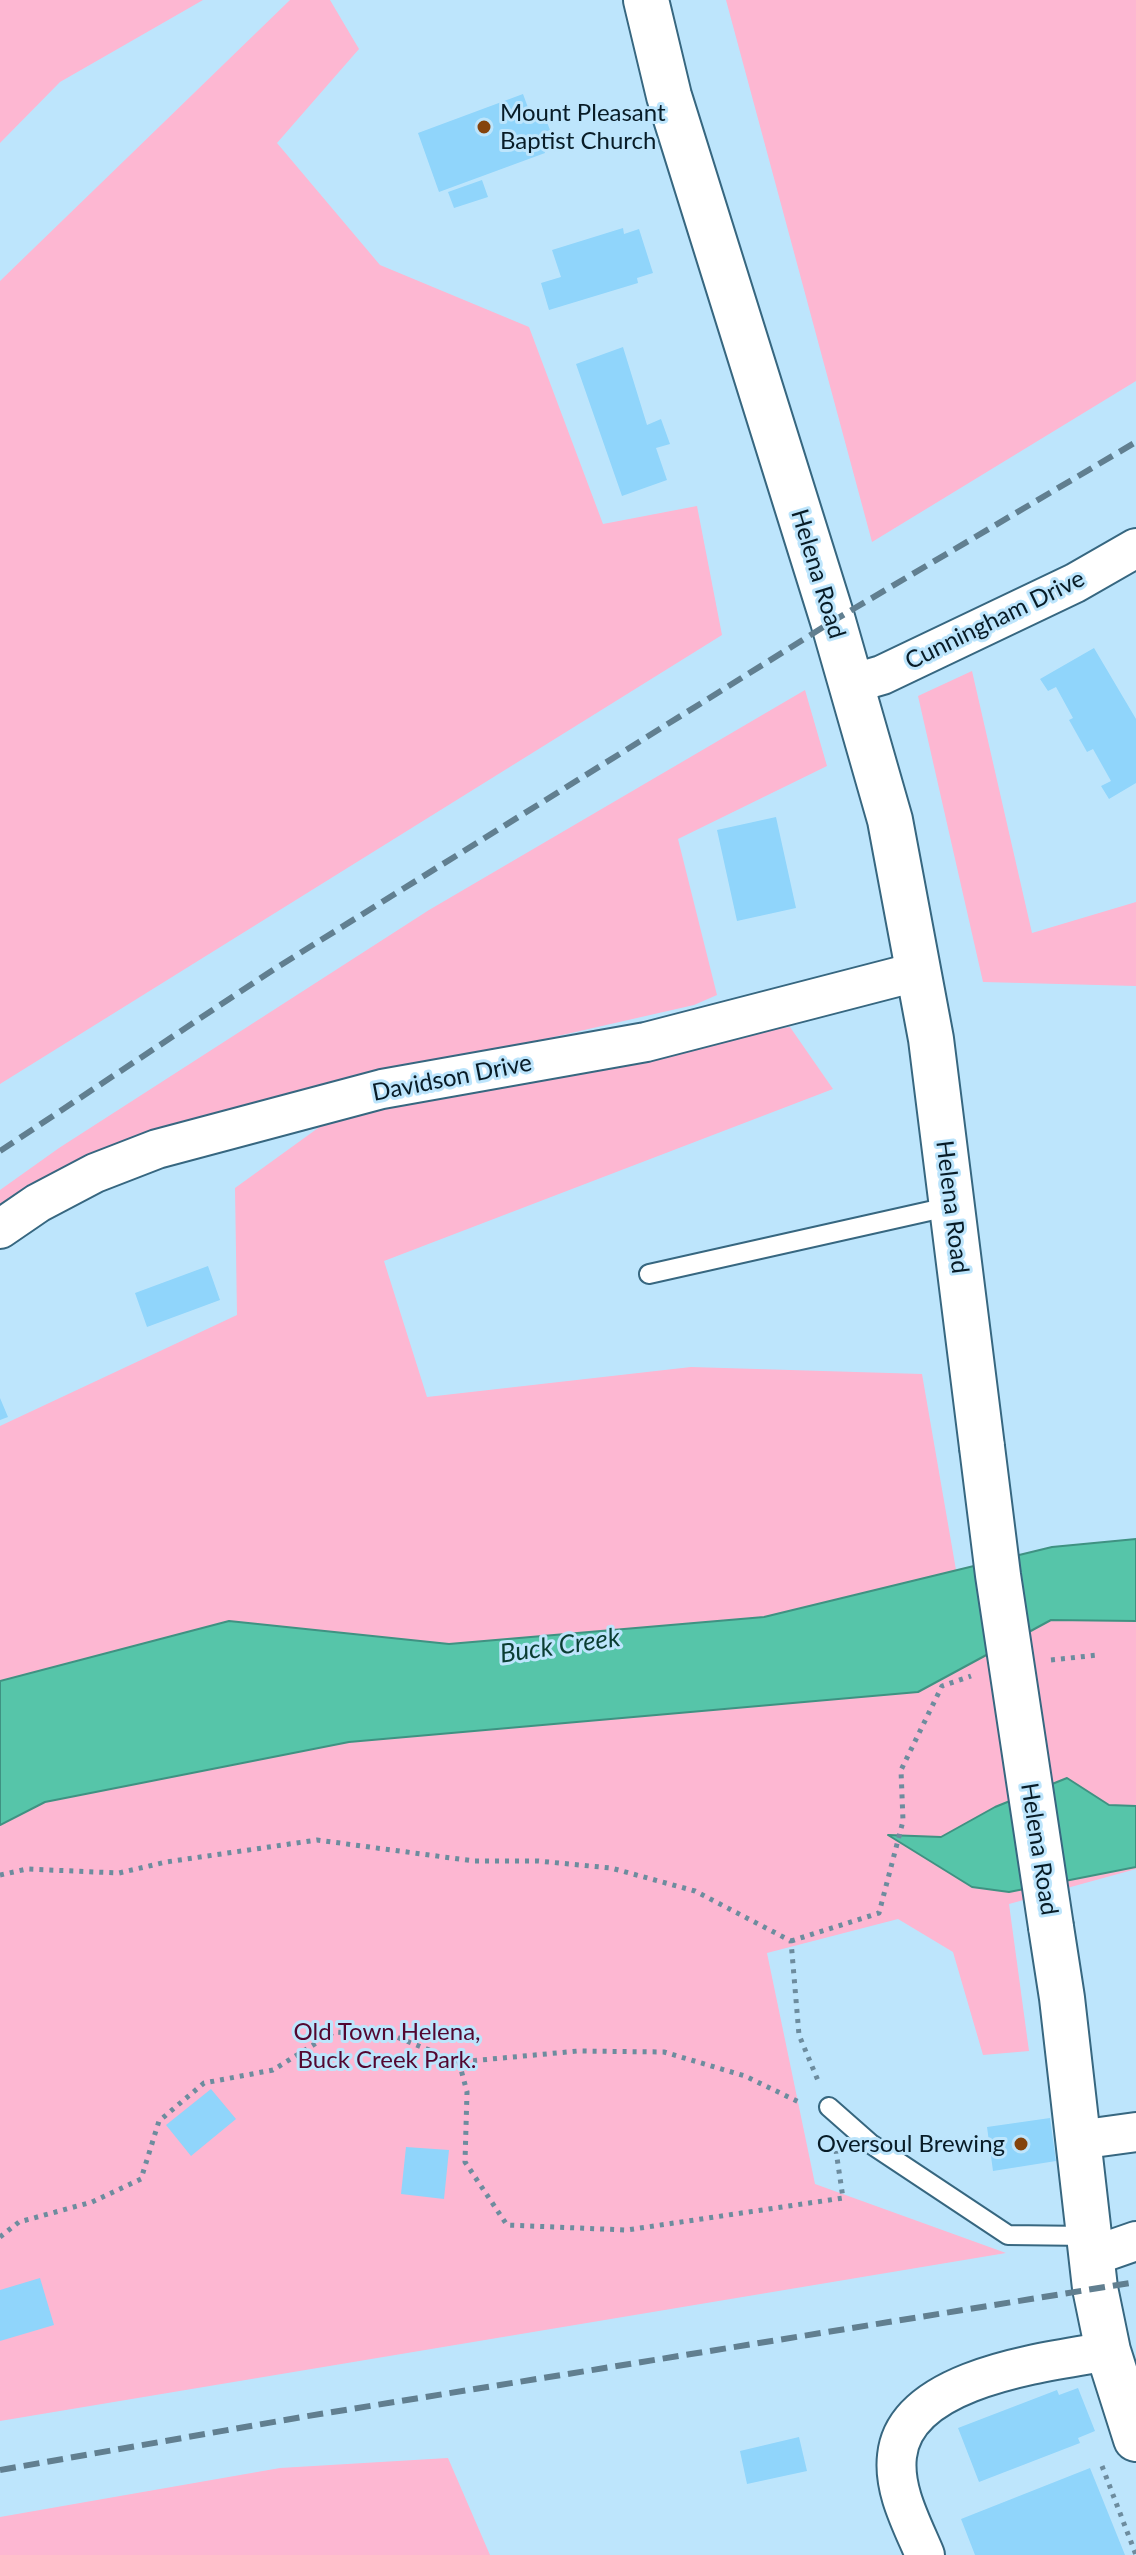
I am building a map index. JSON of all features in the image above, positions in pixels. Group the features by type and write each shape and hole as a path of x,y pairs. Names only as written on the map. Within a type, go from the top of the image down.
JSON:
{"main road":[{"name":"Helena Road","path":"646,0 669,96 851,684 890,820 920,971 998,1575 1051,1927 1089,2246 1108,2351 1136,2439"}],"street":[{"name":"Cunningham Drive","path":"851,684 882,675 1075,583 1136,548"},
{"name":"Davidson Drive","path":"0,1229 38,1203 95,1173 157,1149 382,1089 646,1042 920,971"},
{"path":"1078,2140 1136,2132"},
{"path":"1089,2246 1136,2241"},
{"path":"925,2555 903,2503 898,2479 897,2456 903,2434 916,2415 937,2398 965,2384 1035,2365 1108,2351"}],"lane":[{"path":"649,1274 952,1206"},
{"path":"829,2107 871,2144 1008,2235 1089,2246"}],"path":[{"path":"0,1875 27,1869 119,1873 166,1862 317,1840 474,1861 538,1861 611,1868 695,1891 791,1941 879,1913 903,1821 901,1770 942,1686"},
{"path":"459,2062 467,2092 465,2162 507,2225 627,2230 843,2198 829,2107 799,2035 791,1941"},
{"path":"0,2237 19,2222 92,2202 141,2179 159,2121 204,2083 273,2070 334,2032 394,2036 459,2062 578,2051 664,2052 745,2076 809,2107 829,2107"}],"green space":[{"path":"0,0 203,0 60,82 0,143"},
{"path":"290,0 330,0 359,49 277,143 380,265 529,327 603,524 697,506 722,635 0,1084 0,281"},
{"path":"726,0 1136,0 1136,381 872,542"},
{"path":"972,671 1032,933 1136,902 1136,986 983,982 918,696"},
{"path":"805,690 827,766 678,839 717,995 694,1005 321,1090 0,1221 0,1190 59,1148 429,910"},
{"path":"790,1027 833,1089 384,1261 427,1397 691,1367 922,1374 956,1570 764,1617 449,1644 229,1621 0,1681 0,1426 237,1315 235,1188 325,1123 688,1040"},
{"name":"Old Town Helena, Buck Creek Park.","path":"1052,1620 1136,1620 1136,1869 1009,1904 1029,2051 983,2055 953,1952 898,1919 767,1953 815,2184 1006,2253 0,2421 0,1825 45,1802 349,1742 918,1692"},
{"path":"448,2458 490,2555 0,2555 0,2517 280,2468"}],"water":[{"name":"Buck Creek","path":"1136,1539 1136,1621 1051,1620 918,1692 349,1742 45,1802 0,1825 0,1681 229,1621 449,1644 764,1617 1052,1547"},
{"path":"1067,1778 1109,1805 1136,1806 1136,1867 1009,1892 972,1887 888,1835 941,1837 995,1807"}],"building":[{"path":"523,94 530,113 542,109 550,130 539,134 545,153 439,192 418,133"},
{"path":"482,180 488,197 454,208 448,192"},
{"path":"623,228 624,234 639,229 653,273 637,278 638,283 549,310 541,283 561,277 552,250"},
{"path":"623,347 647,425 661,419 670,444 656,448 667,480 622,496 576,364"},
{"path":"1094,648 1136,719 1136,783 1109,799 1101,786 1111,781 1093,749 1087,752 1069,720 1073,718 1056,687 1048,691 1040,679"},
{"path":"776,817 796,908 737,921 717,830"},
{"path":"208,1266 220,1300 147,1327 135,1293"},
{"path":"0,1398 8,1417 0,1420"},
{"path":"211,2089 236,2119 191,2156 166,2125"},
{"name":"Oversoul Brewing","path":"1050,2118 1056,2161 993,2171 987,2127"},
{"path":"406,2147 449,2150 444,2199 401,2194"},
{"path":"40,2278 54,2325 0,2341 0,2290"},
{"path":"1078,2388 1095,2431 1078,2438 1080,2443 979,2482 958,2428 1057,2390 1059,2395"},
{"path":"799,2437 807,2471 747,2484 740,2451"},
{"path":"1090,2468 1125,2555 975,2555 961,2519"}],"railway":[{"path":"0,1151 276,968 833,621 1136,442"},
{"path":"0,2470 302,2417 1136,2282"}],"place":[{"name":"Mount Pleasant Baptist Church","path":"484,127"},
{"name":"Oversoul Brewing","path":"1021,2144"}]}
